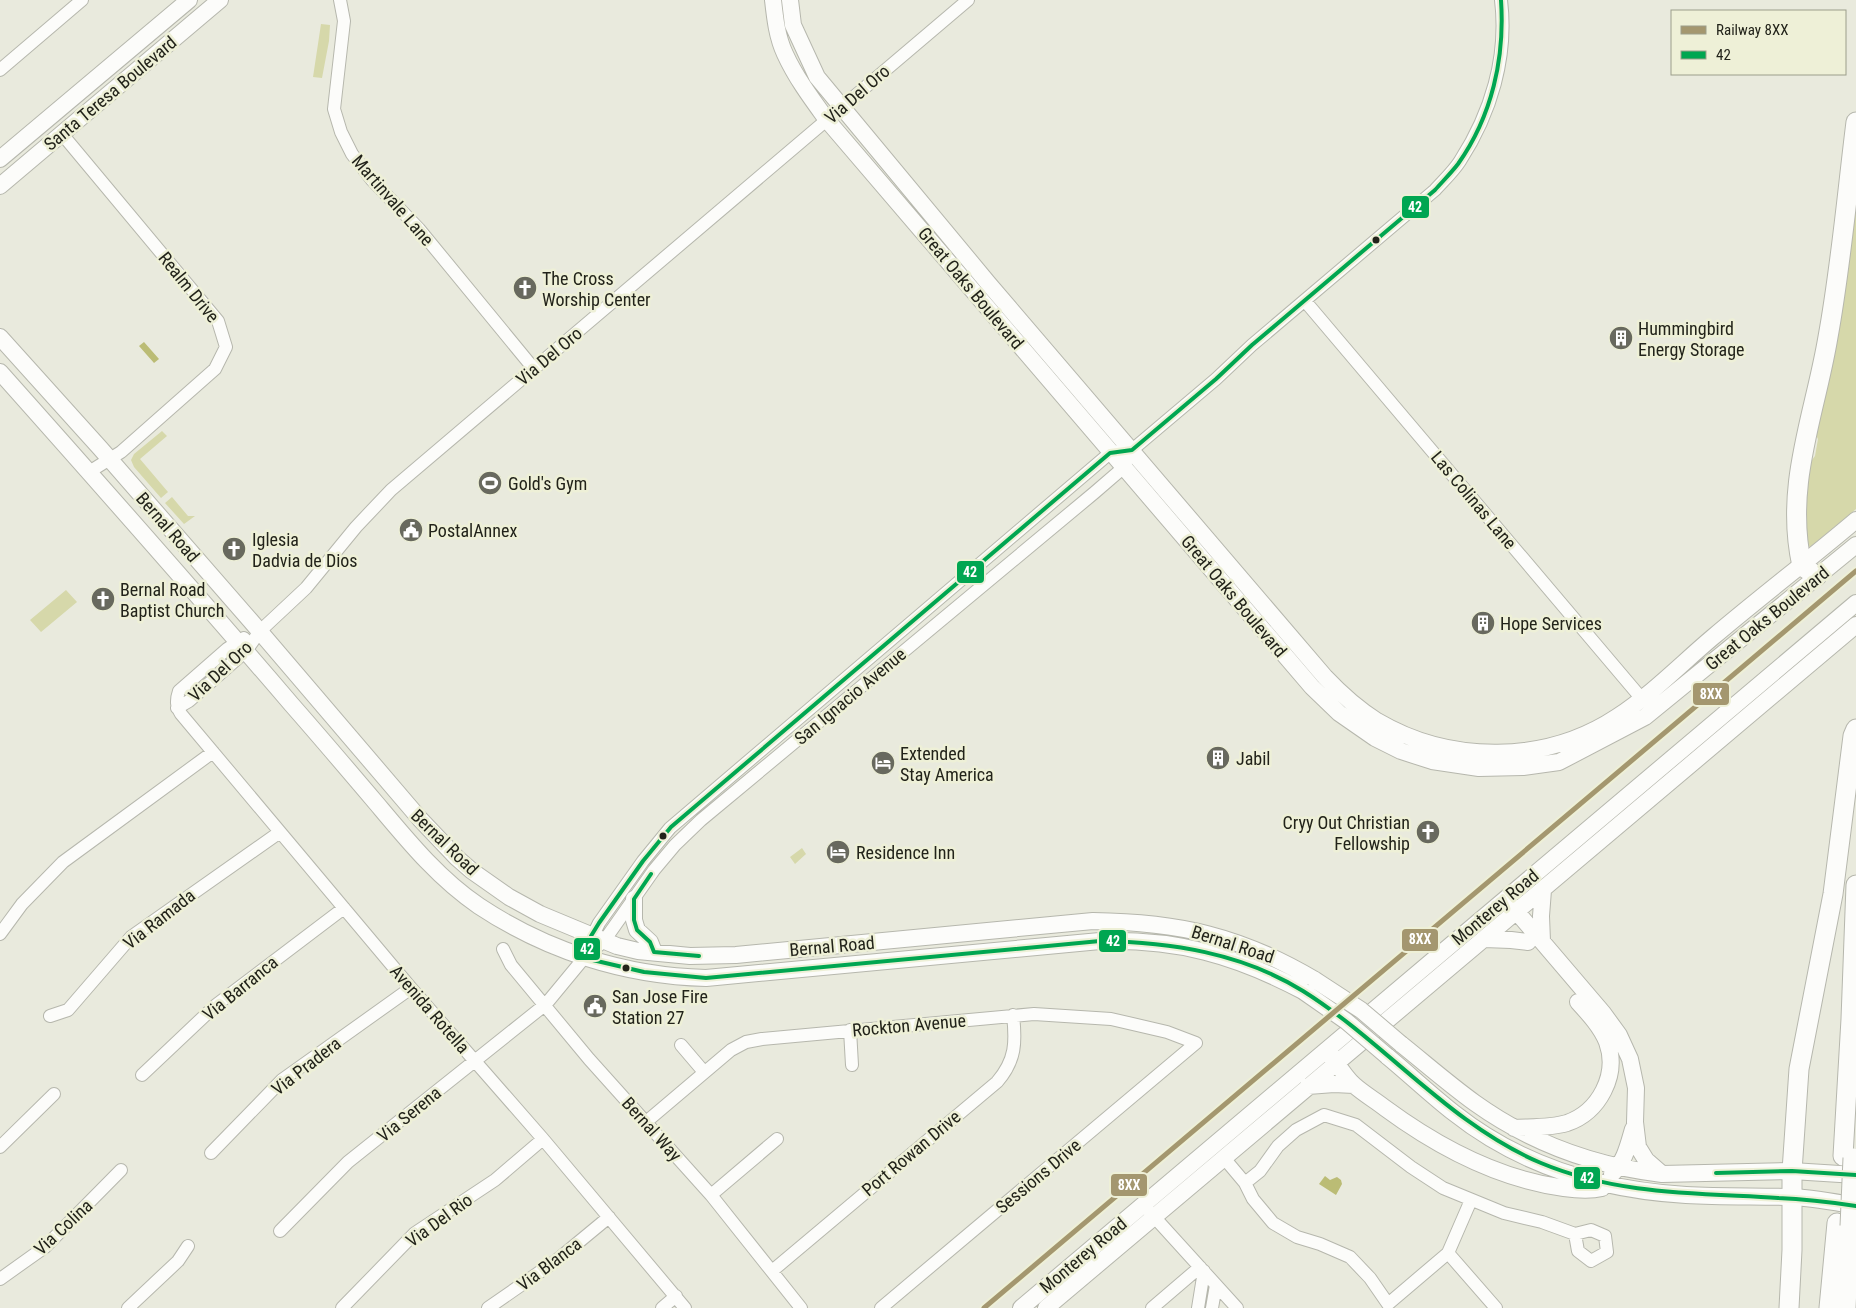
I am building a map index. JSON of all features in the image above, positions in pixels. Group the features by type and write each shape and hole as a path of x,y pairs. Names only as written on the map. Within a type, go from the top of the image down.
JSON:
{"highway":[{"path":"1809,571 1798,540 1797,506 1800,461 1834,303 1856,122"},
{"path":"1789,1308 1792,1171 1799,1069 1828,927 1853,736 1856,729"},
{"path":"1829,1308 1844,1225 1851,1163 1847,1106 1856,885"},
{"path":"1844,1225 1846,1308"}],"main road":[{"name":"Santa Teresa Boulevard","path":"0,159 189,0"},
{"name":"Santa Teresa Boulevard","path":"0,186 220,0"},
{"name":"Great Oaks Boulevard","path":"773,0 777,28 784,52 802,87 827,120 1110,453 1210,566 1340,693 1362,711 1400,732 1455,750 1493,753 1534,750 1554,746 1597,729 1642,699 1713,637 1809,571 1856,546"},
{"name":"Great Oaks Boulevard","path":"790,0 794,25 818,77 842,107 988,283 1132,450 1258,611 1312,687 1339,714 1361,730 1391,747 1432,761 1479,768 1523,767 1559,762 1622,731 1645,717 1809,571 1856,520"},
{"path":"970,288 988,283"},
{"name":"Bernal Road","path":"0,337 260,631 420,819 457,858 494,887 540,914 597,938 631,949 690,956 736,956 1093,921 1130,922 1184,928 1228,939 1281,960 1315,980 1361,1010 1475,1103 1528,1136 1566,1153 1662,1174 1792,1171 1851,1163"},
{"name":"Bernal Road","path":"0,372 242,646 421,855 467,897 523,932 584,958 611,966 650,974 706,978 1092,941 1141,941 1186,947 1226,957 1258,968 1303,991 1346,1021 1454,1113 1502,1144 1539,1163 1594,1182 1640,1191 1689,1195 1792,1197 1856,1206"},
{"name":"Monterey Road","path":"1046,1308 1148,1211 1327,1049 1856,603"},
{"name":"Monterey Road","path":"1020,1308 1148,1211 1224,1158 1856,625"},
{"path":"1622,731 1624,723 1644,706 1642,699"},
{"path":"385,814 411,820 420,819"},
{"path":"1535,942 1541,916 1543,890"},
{"path":"634,899 634,920 637,930 650,942 654,952"},
{"path":"1501,902 1535,942 1596,1024 1607,1044 1610,1066 1604,1090 1591,1109 1583,1115 1575,1120 1558,1125 1514,1128"},
{"path":"1484,940 1535,942 1619,1035 1630,1060 1636,1088 1638,1147 1641,1154 1662,1174"},
{"path":"1327,1049 1354,1085 1420,1133 1454,1152 1488,1167 1529,1181 1555,1187 1589,1191 1610,1186"},
{"path":"1308,1086 1354,1085"},
{"path":"1594,1182 1610,1176 1619,1166 1625,1156 1636,1122"}],"street":[{"path":"0,70 82,0"},
{"name":"Martinvale Lane","path":"340,0 344,21 334,109 352,154 372,180 419,229 534,369"},
{"name":"Via Del Oro","path":"177,708 189,701 242,646 306,588 338,548 386,494 968,0"},
{"name":"San Ignacio Avenue","path":"597,938 634,899 654,870 675,845 701,820 1123,468 1132,450 1216,379 1252,345 1435,190 1458,163 1478,129 1490,102 1502,46 1503,16 1501,0"},
{"name":"Realm Drive","path":"62,134 218,321 226,347 215,369 109,460 89,472"},
{"name":"Las Colinas Lane","path":"1305,301 1642,699"},
{"path":"1110,453 1132,450"},
{"name":"San Ignacio Avenue","path":"546,1004 584,958 633,875 664,834 1110,453"},
{"name":"Avenida Rotella","path":"177,708 411,988 543,1139 685,1308"},
{"path":"767,745 773,760"},
{"path":"0,934 22,904 63,862 213,752"},
{"name":"Via Ramada","path":"50,1016 68,1010 131,936 280,832"},
{"name":"Via Barranca","path":"142,1075 216,1005 344,908"},
{"name":"Bernal Way","path":"503,949 511,965 546,1004 589,1059 710,1195 801,1308"},
{"name":"Via Pradera","path":"211,1154 282,1080 411,988"},
{"name":"Via Serena","path":"280,1231 348,1162 546,1004"},
{"name":"Rockton Avenue","path":"646,1122 730,1050 746,1042 762,1039 1034,1014 1111,1019 1167,1032 1196,1043"},
{"name":"Port Rowan Drive","path":"772,1272 997,1082 1007,1070 1014,1052 1014,1015"},
{"path":"850,1030 852,1065"},
{"name":"Sessions Drive","path":"881,1308 1196,1043"},
{"path":"680,1045 704,1072"},
{"path":"0,1147 54,1094"},
{"path":"1245,1183 1260,1171 1278,1146 1296,1130 1324,1115 1356,1125 1411,1168 1444,1188 1504,1213 1542,1222 1575,1234"},
{"name":"Via Del Rio","path":"342,1308 415,1234 495,1180 543,1139"},
{"path":"710,1195 777,1139"},
{"path":"1224,1158 1245,1183 1253,1199 1273,1224 1297,1237 1320,1244 1350,1257 1370,1278 1388,1304 1448,1253 1472,1200"},
{"name":"Via Colina","path":"0,1279 45,1247 121,1170"},
{"path":"1148,1211 1237,1308"},
{"name":"Via Blanca","path":"488,1308 557,1260 609,1217"},
{"path":"128,1308 178,1260 188,1246"},
{"path":"1448,1253 1496,1308"},
{"path":"1152,1308 1202,1269"},
{"path":"1198,1308 1202,1269"},
{"path":"1212,1308 1216,1285"},
{"path":"662,1308 676,1296"}],"shaded area":[{"path":"321,24 330,25 322,78 313,77"},
{"path":"1856,141 1856,509 1810,547 1806,545 1806,497 1809,464 1815,456 1818,439 1815,433"},
{"path":"144,342 159,359 154,363 139,346"},
{"path":"162,431 167,436 140,459 168,492 161,498 134,467 131,460 134,454"},
{"path":"172,497 188,516 195,516 184,524 165,503"},
{"path":"66,590 77,602 41,632 30,620"},
{"path":"802,848 806,854 795,864 790,857"},
{"path":"1325,1176 1330,1180 1337,1177 1341,1180 1342,1184 1336,1195 1319,1184"}],"rail line":[{"name":"8XX","path":"984,1308 1856,571"}],"transit line":[{"name":"42","path":"1501,0 1501,43 1494,86 1488,106 1470,146 1458,164 1435,190 1252,345 1216,379 1132,450 1110,453 671,827 643,861 599,923 591,936 584,958 644,972 706,978 1100,941 1153,944 1205,952 1255,967 1303,991 1362,1034 1447,1105 1477,1127 1508,1147 1541,1163 1570,1173 1628,1187 1658,1191 1807,1200 1856,1206"},
{"name":"42","path":"651,874 634,899 634,920 637,930 650,942 654,952 699,956"},
{"name":"42","path":"1716,1173 1792,1171 1856,1175"}],"place":[{"name":"The Cross Worship Center","path":"525,288"},
{"name":"Hummingbird Energy Storage","path":"1621,338"},
{"name":"Gold's Gym","path":"490,483"},
{"name":"PostalAnnex","path":"411,530"},
{"name":"Iglesia Dadvia de Dios","path":"234,549"},
{"name":"Bernal Road Baptist Church","path":"103,599"},
{"name":"Hope Services","path":"1483,623"},
{"name":"Jabil","path":"1218,758"},
{"name":"Extended Stay America","path":"883,763"},
{"name":"Cryy Out Christian Fellowship","path":"1428,832"},
{"name":"Residence Inn","path":"838,852"},
{"name":"San Jose Fire Station 27","path":"595,1006"}]}
